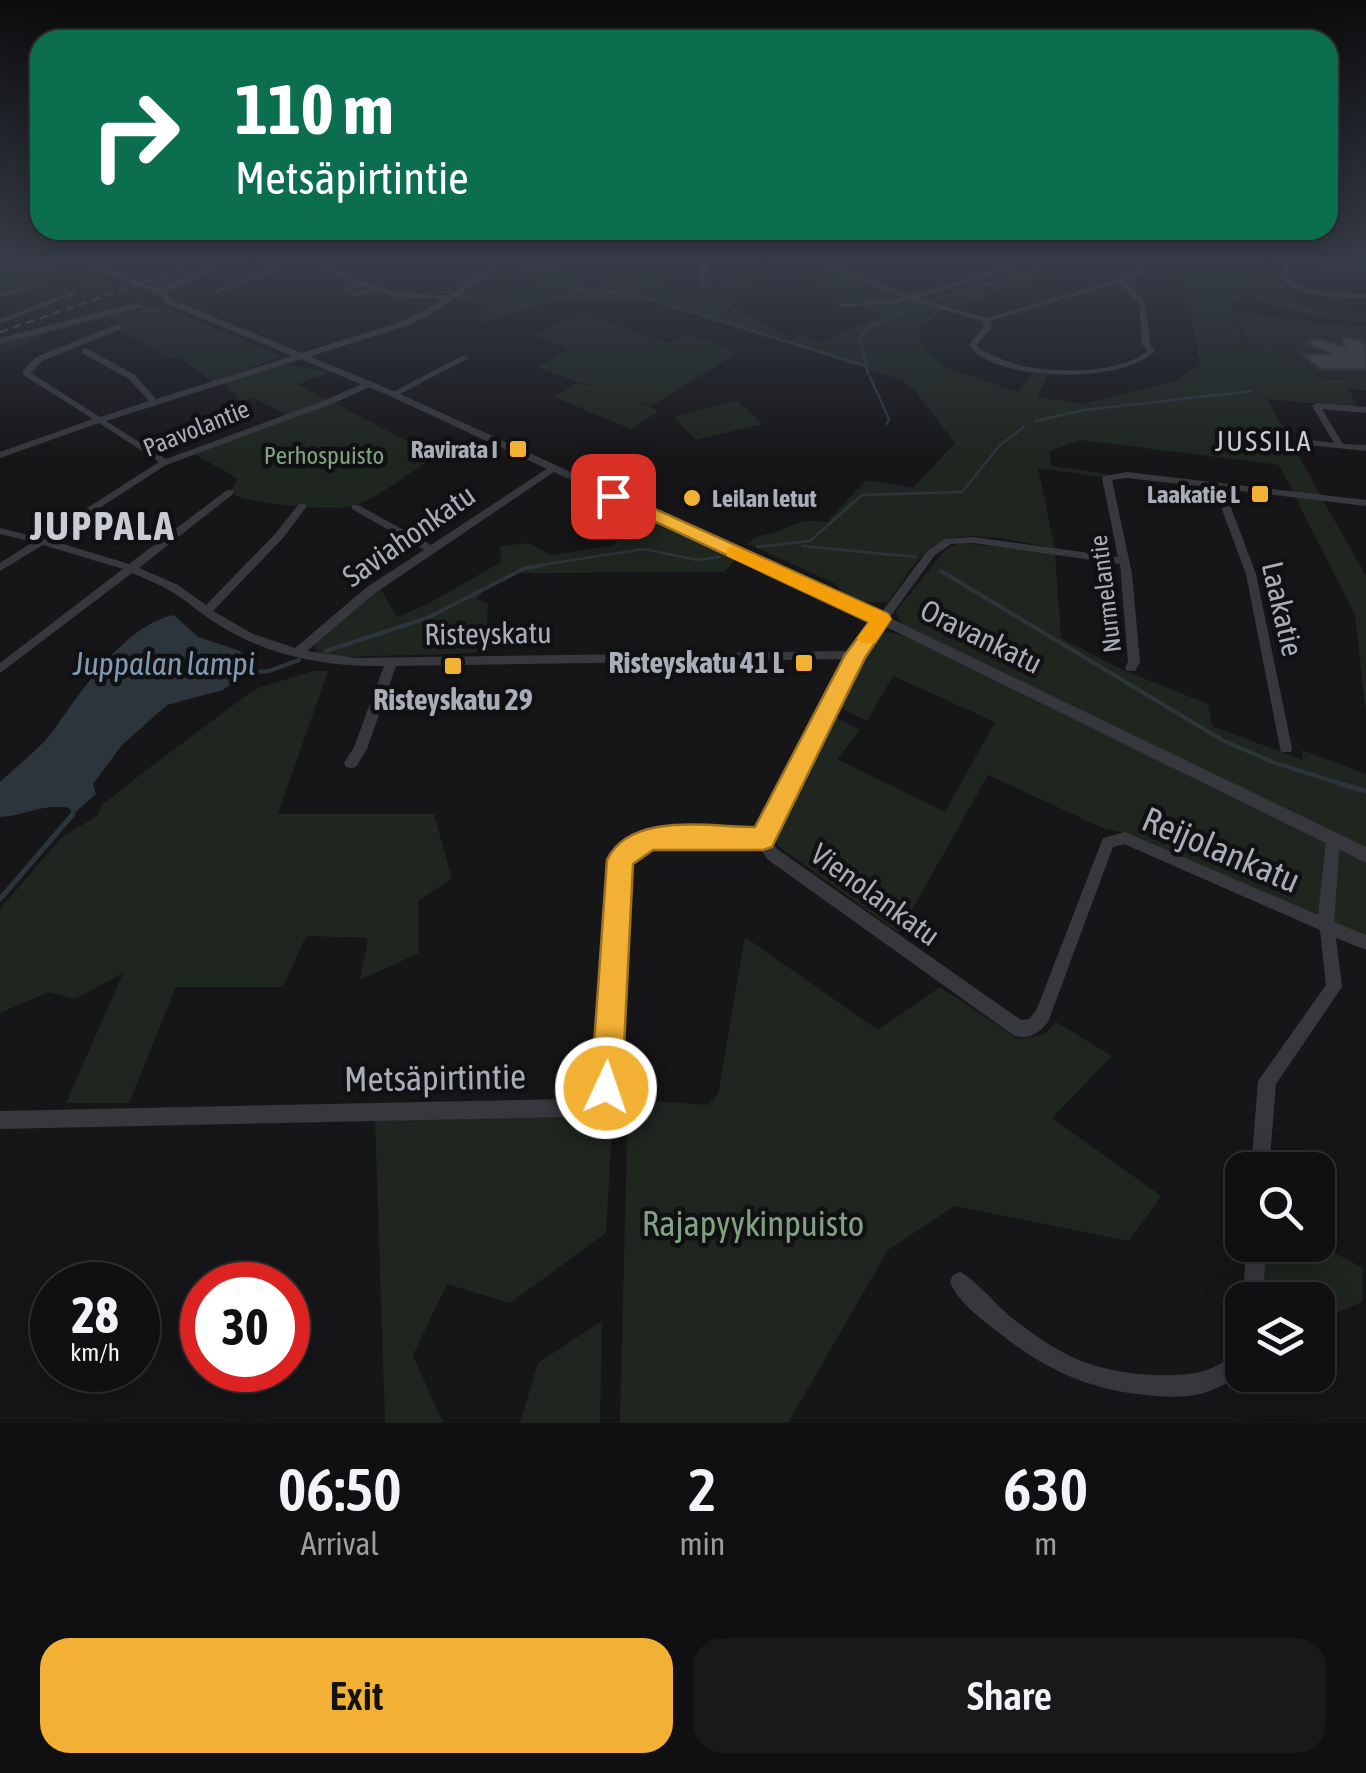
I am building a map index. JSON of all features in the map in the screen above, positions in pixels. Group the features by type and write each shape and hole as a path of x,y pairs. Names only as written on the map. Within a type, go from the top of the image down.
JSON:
{"street":[{"path":"0,341 43,328"},
{"path":"114,328 48,355 26,370 30,379 165,462"},
{"name":"Oravankatu","path":"236,328 393,394 881,619 1366,856"},
{"path":"0,455 389,328"},
{"path":"986,328 974,348 1021,366 1076,375 1137,362 1151,351 1145,328"},
{"path":"85,351 132,378 154,402"},
{"path":"393,394 465,358"},
{"name":"Paavolantie","path":"0,568 165,462 331,402 369,384"},
{"path":"1340,446 1316,406 1366,410"},
{"path":"1312,443 1366,448"},
{"name":"Saviahonkatu","path":"298,652 359,600 554,468"},
{"name":"Nurmelantie","path":"1131,668 1134,662 1124,561 1107,478 1126,476 1366,503"},
{"name":"Laakatie","path":"1218,486 1251,574 1286,748"},
{"path":"0,669 230,492"},
{"path":"206,612 279,536 302,506"},
{"path":"354,507 431,550"},
{"name":"Risteyskatu","path":"0,531 128,568 177,590 239,633 332,660 856,655"},
{"path":"763,839 856,655 931,553 949,540 974,540 1124,561"},
{"path":"351,763 360,749 392,661"},
{"name":"Reijolankatu","path":"1033,1028 1042,1016 1063,964 1108,842 1115,838 1125,838 1328,929"},
{"name":"Metsäpirtintie","path":"0,1120 564,1108 593,1102 606,1088 620,860 637,843 653,839 763,839"},
{"name":"Vienolankatu","path":"763,839 772,854 937,974 1019,1029 1033,1028"},
{"path":"1262,1152 1268,1081 1334,988 1326,915 1332,841"},
{"path":"1328,929 1366,942"},
{"path":"960,1282 975,1301 1056,1360 1079,1371 1168,1386 1204,1382 1225,1372"}],"shaded area":[{"path":"1241,328 1366,328 1366,379 1322,377 1290,351 1249,345"}],"green space":[{"path":"65,328 0,354 0,344"},
{"path":"216,328 282,356 213,382 180,358 171,358 119,330"},
{"path":"549,328 627,328 669,344 690,334 738,353 651,406 629,398 659,411 631,429 554,397 576,384 598,385 576,382 538,367 569,349 536,335"},
{"path":"739,328 773,328 794,339 802,336 817,343 852,328 922,328 918,338 943,367 1018,392 1034,371 1048,374 1038,397 1083,404 1176,380 1200,365 1194,328 1239,328 1247,345 1289,351 1321,378 1366,379 1366,390 1348,389 1358,407 1267,399 1321,496 1293,492 1279,465 1081,440 1050,451 1051,466 1109,474 1102,477 1038,468 1055,548 988,537 954,538 926,552 888,602 859,601 836,584 748,544 796,523 827,522 866,480 913,488 955,443 902,380"},
{"name":"Perhospuisto","path":"282,364 332,372 297,384 436,456 354,506 290,506 238,497 230,492 238,479 191,452 289,416 253,398 242,402 223,382"},
{"path":"737,400 762,424 696,440 674,417"},
{"path":"1295,497 1323,500 1366,576 1366,714 1355,615"},
{"path":"648,520 735,560 724,572 511,573 484,589 477,599 488,604 487,625 476,653 342,657 321,654 313,644 380,588 397,617 428,604 501,562 500,546 529,543 550,555 611,546"},
{"path":"960,543 1055,553 1061,638 1123,670 1208,704 1212,726 1303,760 1302,750 1366,774 1366,848 902,624 895,612 946,549"},
{"path":"888,632 908,637 1366,863 1366,937 1130,834 1105,829 988,775 899,933 778,846 772,836 834,716 860,730 837,759 945,812 995,722 893,676 867,721 839,707 875,635"},
{"path":"313,671 328,671 278,814 434,814 452,879 418,901 419,953 360,980 368,938 306,936 283,987 176,987 129,1103 66,1103 123,973 75,999 49,992 0,1013 0,909 61,838 98,815 102,805 141,774 255,689"},
{"name":"Rajapyykinpuisto","path":"745,937 878,1030 940,987 1018,1039 1044,1035 1056,1022 1112,1056 1052,1118 1161,1196 1129,1241 955,1206 888,1250 788,1423 620,1423 628,1099 708,1105 718,1094"},
{"path":"613,1112 606,1233 510,1303 447,1284 413,1355 443,1423 385,1423 375,1118"},
{"path":"1335,1253 1363,1268 1362,1302 1335,1314 1335,1282 1263,1282 1264,1262 1335,1262"},
{"path":"602,1321 600,1423 520,1423 538,1363"}],"water":[{"name":"Juppalan lampi","path":"174,615 198,637 240,651 255,665 223,690 167,705 122,745 93,784 96,794 73,814 69,808 50,807 0,817 0,782 44,742 122,645 156,621"}],"building":[{"path":"1341,337 1366,345 1366,369 1320,369 1303,355 1332,354 1306,343 1317,338 1345,347"}],"waterway":[{"path":"744,328 863,365"},
{"path":"867,328 860,339 868,374"},
{"path":"870,377 889,419 887,424"},
{"path":"1035,421 1084,410 1252,391"},
{"path":"757,547 810,541 862,495 962,492 1000,445 1024,427"},
{"path":"802,546 916,557"},
{"path":"529,567 644,549 697,560 720,557"},
{"path":"326,651 427,618 525,568 544,565"},
{"path":"941,571 1222,740 1275,763 1349,786"},
{"path":"244,673 269,671 299,660"},
{"path":"1340,784 1366,791"},
{"path":"0,899 73,814"}],"railway":[{"path":"0,332 10,328"}],"slow traffic":[{"path":"734,552 881,619 868,638"}],"place":[{"name":"Ravirata I","path":"518,449"},
{"name":"Laakatie L","path":"1260,494"},
{"name":"Leilan letut","path":"692,498"},
{"name":"Risteyskatu 41 L","path":"804,663"},
{"name":"Risteyskatu 29","path":"453,666"}],"district":[{"name":"JUSSILA","path":"1264,441"},
{"name":"JUPPALA","path":"103,526"}],"route":[{"path":"606,1088 620,860 626,850 653,839 763,839 856,655 881,619 613,496"}]}
